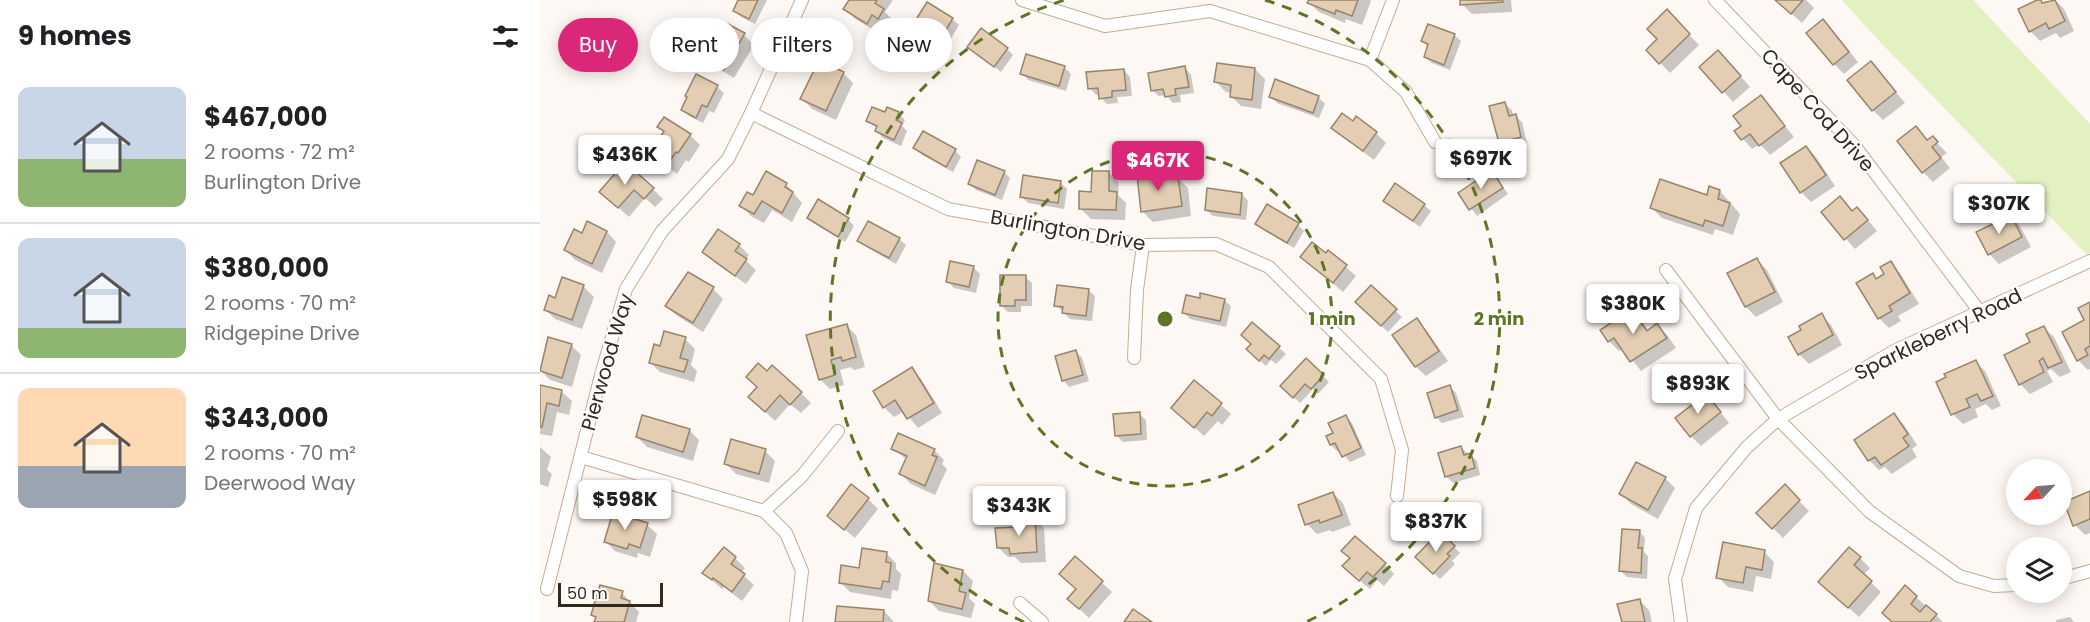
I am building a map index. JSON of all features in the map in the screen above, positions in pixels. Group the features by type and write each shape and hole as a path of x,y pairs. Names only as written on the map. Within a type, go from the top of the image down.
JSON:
{"street":[{"name":"Pierwood Way","path":"547,589 601,375 626,290 662,231 728,159 801,0"},
{"path":"1022,0 1105,26 1210,11 1370,60 1406,92 1435,142"},
{"path":"1370,60 1393,0"},
{"name":"Cape Cod Drive","path":"1715,0 1854,145 1980,312"},
{"name":"Burlington Drive","path":"751,113 948,209 1143,245 1216,244 1269,267 1381,379 1402,450 1396,496"},
{"path":"1134,358 1137,290 1143,245"},
{"name":"Sparkleberry Road","path":"1681,622 1675,579 1696,508 1747,447 1778,419 1896,350 2090,261"},
{"path":"1666,270 1778,419 1870,512 1959,576 1994,586 2006,585"},
{"path":"764,511 802,476 838,431"},
{"path":"581,457 764,511 786,533 802,571 796,622"},
{"path":"2072,576 2090,571"},
{"path":"1020,603 1042,622"}],"green space":[{"path":"1842,0 1973,0 2090,124 2090,258 1883,45"}],"building":[{"path":"738,0 758,0 749,19 733,11"},
{"path":"849,0 877,0 875,3 884,9 879,18 872,15 870,18 865,18 865,23 843,9"},
{"path":"1309,0 1358,0 1352,16 1336,10 1335,14 1307,3"},
{"path":"1460,0 1502,0 1503,2 1460,5"},
{"path":"1775,0 1803,0 1791,14"},
{"path":"2041,0 2042,3 2055,0 2065,21 2049,29 2046,23 2029,32 2018,9"},
{"path":"927,2 953,18 952,20 917,18"},
{"path":"1667,9 1690,34 1659,64 1646,50 1657,39 1647,29"},
{"path":"1823,19 1849,52 1833,65 1806,33"},
{"path":"1428,24 1455,34 1444,65 1424,57 1428,44 1421,41"},
{"path":"981,28 1008,48 994,67 967,47"},
{"path":"739,30 745,33 739,44"},
{"path":"1718,50 1741,76 1722,93 1699,67"},
{"path":"1026,54 1065,66 1059,86 1020,74"},
{"path":"1871,61 1896,92 1872,111 1847,80"},
{"path":"1217,63 1255,68 1252,100 1230,97 1231,85 1214,82"},
{"path":"1185,66 1189,87 1175,89 1176,95 1165,97 1163,89 1151,91 1148,73"},
{"path":"1124,69 1126,90 1112,91 1112,97 1099,99 1098,88 1088,89 1086,72"},
{"path":"813,72 844,72 826,111 800,99"},
{"path":"696,74 718,85 707,107 702,105 696,118 681,110"},
{"path":"1275,79 1319,96 1313,113 1269,97"},
{"path":"1761,95 1785,126 1759,146 1750,134 1741,140 1734,131 1741,126 1733,116"},
{"path":"1505,102 1509,116 1516,114 1521,137 1499,143 1489,106"},
{"path":"872,107 885,112 887,107 899,112 896,120 902,123 894,140 875,131 877,126 866,121"},
{"path":"1342,113 1353,121 1356,116 1377,132 1363,151 1331,128"},
{"path":"664,117 691,134 667,165 650,154 664,131 657,127"},
{"path":"1916,126 1927,140 1933,136 1938,142 1932,147 1941,158 1922,173 1897,141"},
{"path":"923,131 956,149 946,167 913,148"},
{"path":"1806,146 1826,175 1800,193 1780,163"},
{"path":"977,160 1005,171 995,195 968,184"},
{"path":"625,162 654,188 644,199 634,190 618,208 599,192"},
{"path":"1492,170 1503,188 1469,210 1458,193"},
{"path":"766,171 787,183 785,187 793,192 782,213 762,201 754,214 739,206 747,192 753,195"},
{"path":"1092,171 1109,171 1109,191 1117,192 1116,210 1079,209 1079,191 1091,192"},
{"path":"1164,172 1164,178 1178,177 1182,206 1141,212 1137,175"},
{"path":"1023,175 1061,181 1058,203 1020,197"},
{"path":"1660,179 1707,195 1709,186 1720,190 1718,199 1730,203 1723,226 1705,220 1703,226 1650,208"},
{"path":"1395,183 1425,204 1413,221 1383,201"},
{"path":"1207,188 1242,193 1240,215 1205,210"},
{"path":"1840,196 1852,211 1857,207 1868,220 1844,240 1821,212"},
{"path":"818,199 849,218 838,237 807,218"},
{"path":"1267,204 1299,223 1287,243 1255,224"},
{"path":"2011,215 2022,237 1988,255 1976,232"},
{"path":"587,221 607,231 592,264 564,250 574,229 582,233"},
{"path":"868,221 900,238 889,258 857,241"},
{"path":"718,229 740,244 735,251 747,259 735,276 702,252"},
{"path":"1312,242 1326,253 1328,250 1347,265 1333,283 1300,257"},
{"path":"1757,258 1775,292 1745,307 1727,273"},
{"path":"950,261 974,266 969,287 946,282"},
{"path":"1891,261 1910,293 1889,306 1892,311 1878,319 1856,283 1873,273 1876,279 1884,274 1880,267"},
{"path":"688,272 714,287 693,323 665,306"},
{"path":"1000,275 1026,275 1026,300 1015,300 1015,306 1000,306"},
{"path":"562,277 584,285 572,320 544,310 549,295 555,298"},
{"path":"1057,285 1089,289 1086,316 1062,313 1063,307 1054,306"},
{"path":"1371,285 1397,309 1381,326 1355,302"},
{"path":"1200,293 1225,299 1220,321 1182,313 1186,295 1200,298"},
{"path":"2090,302 2090,346 2085,349 2088,355 2077,361 2062,332 2084,320 2078,308"},
{"path":"1632,309 1647,331 1657,323 1667,338 1630,362 1614,338 1608,342 1600,330"},
{"path":"1822,313 1833,335 1798,355 1788,337 1801,330 1799,326"},
{"path":"1417,318 1439,351 1415,367 1392,335"},
{"path":"1252,322 1280,346 1269,359 1264,355 1259,361 1246,349 1251,344 1241,335"},
{"path":"847,324 856,357 842,361 841,357 831,360 835,375 819,380 806,335"},
{"path":"2044,326 2062,362 2048,368 2043,358 2039,361 2044,372 2019,385 2004,355 2030,342 2026,334"},
{"path":"664,331 686,337 680,358 688,360 684,372 649,363 654,344 660,346"},
{"path":"548,337 572,344 562,378 540,371"},
{"path":"1076,350 1083,375 1062,381 1055,356"},
{"path":"1306,358 1324,375 1311,389 1305,384 1293,398 1280,386"},
{"path":"1976,360 1993,396 1981,401 1977,394 1966,399 1970,407 1951,415 1936,382 1946,377 1944,374"},
{"path":"758,363 767,371 772,365 802,392 790,405 780,395 765,412 748,397 757,387 746,377"},
{"path":"912,367 934,403 907,419 895,400 883,408 873,391"},
{"path":"1194,380 1222,403 1212,416 1207,412 1194,428 1171,408"},
{"path":"540,385 562,390 559,406 547,403 542,427 540,427"},
{"path":"1450,385 1458,410 1435,418 1427,393"},
{"path":"1706,394 1721,412 1690,437 1675,418"},
{"path":"1140,412 1141,434 1115,436 1113,414"},
{"path":"1894,413 1908,434 1903,438 1909,446 1881,465 1875,457 1868,461 1854,440"},
{"path":"642,415 690,429 683,452 636,437"},
{"path":"1346,415 1361,448 1342,457 1335,443 1330,445 1326,436 1333,433 1328,423"},
{"path":"898,433 935,449 932,455 937,457 925,486 899,474 907,456 891,449"},
{"path":"731,439 766,449 759,474 724,464"},
{"path":"1461,446 1464,455 1471,453 1475,468 1445,477 1438,453"},
{"path":"1636,462 1666,477 1648,510 1619,494"},
{"path":"851,484 869,498 844,530 827,516"},
{"path":"1785,484 1800,500 1772,529 1756,513"},
{"path":"2090,491 2090,519 2073,526 2072,523 2072,499"},
{"path":"1333,492 1342,515 1320,523 1319,520 1305,525 1298,505"},
{"path":"613,512 648,523 640,548 629,544 627,549 604,542"},
{"path":"1035,516 1037,552 1010,554 1009,548 997,548 995,528 1020,527 1019,517"},
{"path":"1622,529 1640,530 1638,548 1642,548 1641,573 1619,571"},
{"path":"1440,531 1455,546 1447,554 1450,556 1433,574 1415,557"},
{"path":"1355,536 1386,563 1373,577 1367,572 1359,581 1342,566 1350,558 1341,551"},
{"path":"1723,542 1765,550 1762,570 1746,567 1743,583 1716,578"},
{"path":"724,547 736,557 731,564 745,574 732,592 702,573"},
{"path":"1849,547 1861,557 1854,565 1872,581 1848,608 1818,582"},
{"path":"862,548 887,552 886,562 891,563 889,582 883,581 881,589 839,583 841,565 859,568"},
{"path":"1075,556 1103,581 1079,609 1067,599 1076,589 1059,574"},
{"path":"934,563 963,570 959,591 966,593 962,609 928,601"},
{"path":"600,585 623,591 621,598 630,601 624,622 594,622 596,617 591,615"},
{"path":"1905,585 1917,596 1911,604 1920,612 1926,605 1937,614 1930,622 1892,622 1882,613"},
{"path":"1640,599 1645,622 1622,622 1617,604"},
{"path":"837,606 884,610 883,622 835,622"},
{"path":"1133,609 1152,622 1124,622"}]}
